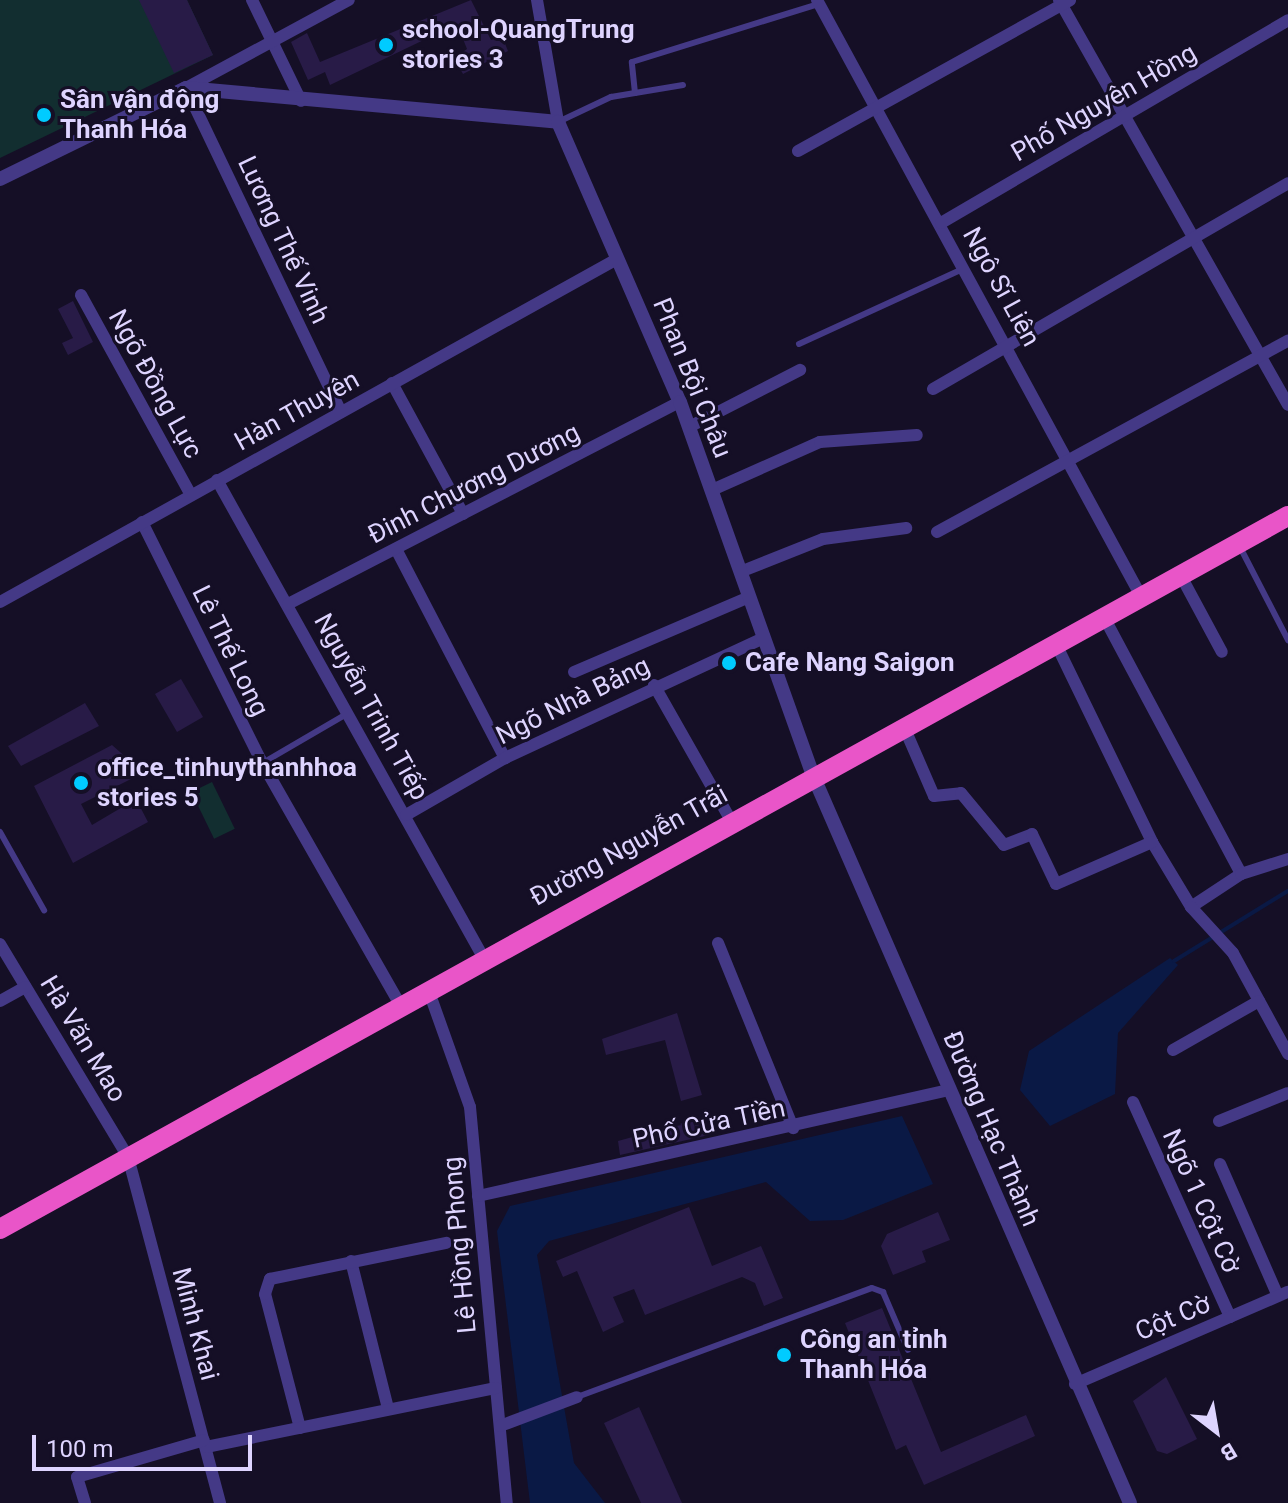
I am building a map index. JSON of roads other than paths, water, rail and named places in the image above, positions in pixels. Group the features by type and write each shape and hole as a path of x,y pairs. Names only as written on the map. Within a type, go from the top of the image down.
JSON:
{"highway":[{"name":"Đường Nguyễn Trãi","path":"0,1229 812,773 1057,646 1288,516"}],"street":[{"path":"252,0 301,101"},
{"path":"0,179 186,88 270,38 349,0"},
{"name":"Phan Bội Châu","path":"537,0 558,122 680,402 812,773"},
{"path":"798,151 1064,1 1125,117 1288,405"},
{"name":"Ngô Sĩ Liên","path":"818,2 873,109 966,267 1142,598"},
{"name":"Phố Nguyên Hồng","path":"941,223 1288,20"},
{"path":"186,88 301,101 558,122"},
{"name":"Lương Thế Vinh","path":"186,88 341,412"},
{"path":"933,389 1288,183"},
{"name":"Hàn Thuyên","path":"0,602 617,259"},
{"name":"Ngõ Đồng Lực","path":"81,295 191,495"},
{"path":"937,532 1288,341"},
{"path":"689,427 800,370"},
{"path":"392,383 463,514"},
{"name":"Đinh Chương Dương","path":"288,604 680,402"},
{"path":"712,490 820,442 917,435"},
{"name":"Nguyễn Trinh Tiếp","path":"217,480 483,957"},
{"name":"Lê Thế Long","path":"142,522 266,761 400,1004"},
{"path":"740,572 823,539 906,528"},
{"path":"396,549 505,758"},
{"path":"1181,576 1222,652"},
{"path":"574,672 749,597"},
{"path":"1105,619 1241,874"},
{"name":"Ngõ Nhà Bảng","path":"406,815 505,758 654,685 764,638"},
{"path":"1057,646 1152,842 1191,907 1221,940 1288,1054"},
{"path":"654,685 730,819"},
{"path":"904,727 934,796 961,793 1004,845 1032,834 1056,884 1152,842"},
{"name":"Đường Hạc Thành","path":"812,773 1075,1384 1130,1503"},
{"path":"1191,907 1241,874 1288,859"},
{"path":"718,943 793,1128"},
{"name":"Hà Văn Mao","path":"0,944 128,1157"},
{"path":"0,1001 25,987"},
{"name":"Lê Hồng Phong","path":"428,989 470,1107 507,1503"},
{"path":"1173,1050 1259,1001"},
{"name":"Phố Cửa Tiền","path":"478,1196 793,1128 948,1090"},
{"path":"1219,1121 1288,1093"},
{"name":"Ngõ 1 Cột Cờ","path":"1133,1102 1230,1317"},
{"name":"Minh Khai","path":"128,1157 220,1503"},
{"path":"1220,1164 1283,1294"},
{"path":"300,1428 265,1285 278,1274 446,1243"},
{"path":"351,1261 388,1408"},
{"name":"Cột Cờ","path":"1075,1384 1283,1294"},
{"path":"85,1503 77,1477 205,1444 496,1388"},
{"path":"500,1426 577,1397"}],"lane":[{"path":"635,93 632,62 818,2"},
{"path":"558,122 635,93 683,85"},
{"path":"799,344 966,267"},
{"path":"1239,544 1288,640"},
{"path":"266,761 348,713"},
{"path":"0,832 44,910"},
{"path":"577,1397 872,1288 883,1292 908,1350"}],"water":[{"path":"1170,958 1178,965 1118,1033 1115,1094 1050,1126 1020,1090 1029,1051"},
{"path":"902,1116 933,1184 843,1220 810,1221 766,1182 549,1241 537,1255 574,1463 605,1503 530,1503 497,1231 510,1206"}],"waterway":[{"path":"1174,961 1288,891"}],"place":[{"name":"school-QuangTrung stories 3","path":"386,45"},
{"name":"Sân vận động Thanh Hóa","path":"44,115"},
{"name":"Cafe Nang Saigon","path":"729,663"},
{"name":"office_tinhuythanhhoa stories 5","path":"81,783"},
{"name":"Công an tỉnh Thanh Hóa","path":"784,1355"}]}
